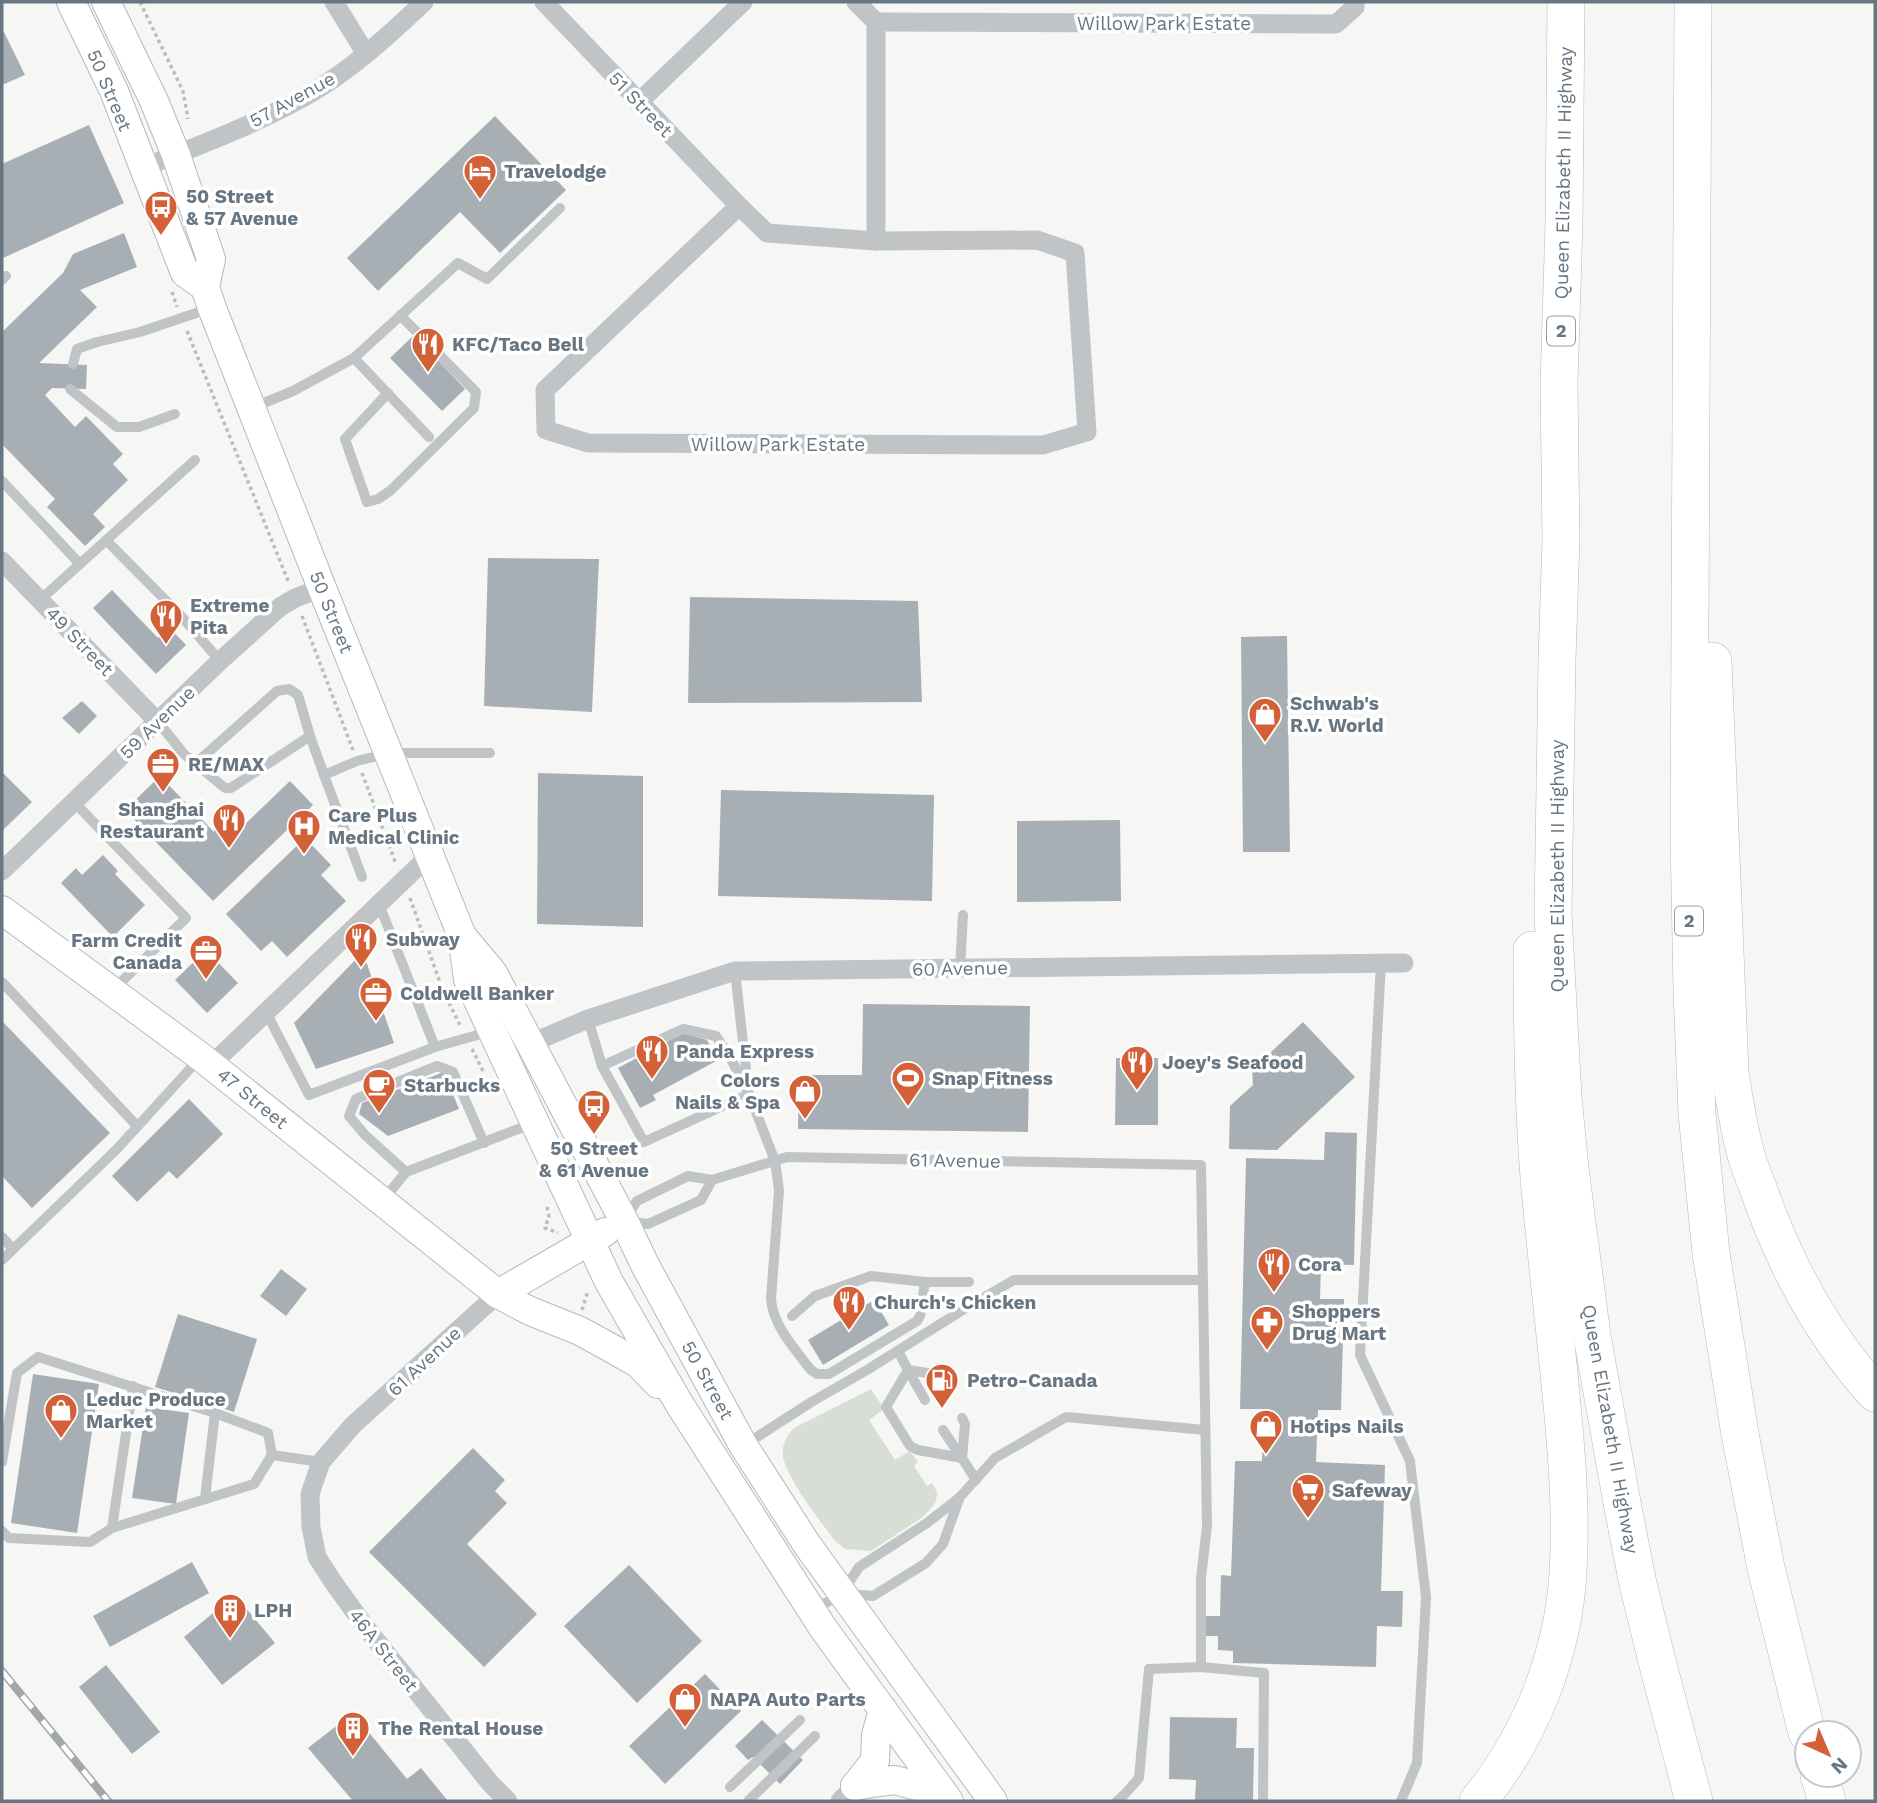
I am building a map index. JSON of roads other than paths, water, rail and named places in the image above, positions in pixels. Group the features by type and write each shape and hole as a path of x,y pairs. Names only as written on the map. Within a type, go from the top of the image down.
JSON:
{"highway":[{"name":"Queen Elizabeth II Highway","path":"1566,2 1559,383 1561,540 1553,913 1563,1097 1592,1336 1623,1508 1658,1665 1694,1801"},
{"name":"2","path":"1693,2 1689,874 1697,1113 1711,1253 1740,1434 1766,1568 1804,1719"},
{"path":"1692,177 1730,1073 1735,1109 1744,1150 1789,1264 1840,1351 1875,1393"},
{"path":"1478,1801 1511,1753 1539,1698 1553,1656 1568,1574 1566,1442 1539,1176 1532,1043 1532,919 1557,659"}],"main road":[{"name":"50 Street","path":"71,2 114,91 185,273 209,297 430,855 462,936 479,1034 535,1123 609,1282 680,1405 812,1611 946,1797"},
{"name":"50 Street","path":"106,2 154,101 187,150 211,259 209,297"},
{"name":"47 Street","path":"4,915 206,1061 498,1294 530,1311 580,1331 639,1364 680,1405"},
{"name":"50 Street","path":"462,936 493,973 645,1265 743,1445 808,1546 993,1801"},
{"name":"61 Avenue","path":"498,1294 624,1221"},
{"path":"875,1761 876,1735 883,1710"},
{"path":"848,1794 875,1761 902,1737 949,1739"},
{"path":"848,1794 871,1783 895,1780 946,1797"}],"street":[{"path":"334,2 366,54"},
{"name":"57 Avenue","path":"142,168 233,132 307,95 366,54 424,2"},
{"name":"51 Street","path":"544,2 739,206"},
{"path":"639,102 743,2"},
{"path":"856,2 876,22 876,241"},
{"name":"Willow Park Estate","path":"876,22 1336,24 1355,7 1355,2"},
{"name":"Willow Park Estate","path":"739,206 767,233 876,241 1037,240 1075,253 1087,432 1043,445 588,443 546,430 545,390 739,206"},
{"name":"49 Street","path":"2,561 158,722"},
{"name":"59 Avenue","path":"2,872 220,661 280,607 322,588"},
{"path":"206,1061 266,1012 430,855"},
{"name":"60 Avenue","path":"530,1044 588,1019 735,971 1404,962"},
{"name":"61 Avenue","path":"318,1470 354,1425 498,1294"},
{"name":"46A Street","path":"318,1470 310,1494 311,1527 317,1557 367,1629 490,1783 508,1801"}],"lane":[{"path":"252,407 293,391 354,358 458,263 487,279 561,208"},
{"path":"73,364 77,349 140,332 181,317 209,297"},
{"path":"388,393 345,439 368,502 390,491 474,408 476,392 400,316"},
{"path":"354,358 429,437"},
{"path":"70,389 117,427 139,427 175,414"},
{"path":"40,600 195,460"},
{"path":"2,481 80,564"},
{"path":"106,540 182,617 220,661"},
{"path":"195,764 277,691 289,689 298,695 310,736 362,877"},
{"path":"158,722 184,754 225,788 231,788 310,736"},
{"path":"324,775 357,761 389,754 490,753"},
{"path":"74,802 186,918 112,991"},
{"path":"379,904 435,1048"},
{"path":"960,968 963,915"},
{"path":"1381,962 1360,1355 1410,1461 1426,1597 1417,1763 1401,1801"},
{"path":"735,971 749,1094"},
{"path":"2,982 137,1126"},
{"path":"266,1012 309,1095 479,1034"},
{"path":"588,1019 602,1066 644,1142 749,1094"},
{"path":"602,1066 683,1029 716,1036 749,1094 775,1161 779,1190 772,1311 811,1370 817,1374 829,1374 917,1321 925,1282"},
{"path":"2,1260 206,1061"},
{"path":"406,1172 365,1135 349,1116 356,1099 437,1066 453,1072 484,1143"},
{"path":"382,1202 406,1172 535,1123"},
{"name":"61 Avenue","path":"712,1181 701,1200 648,1224 624,1221 637,1201 688,1176 712,1181 788,1157 1201,1165 1203,1280"},
{"path":"2,1237 13,1249"},
{"path":"792,1316 816,1296 871,1276 925,1282 969,1282"},
{"path":"743,1445 1014,1280 1203,1280 1206,1526 1202,1578 1201,1667"},
{"path":"898,1351 925,1400"},
{"path":"2,1462 17,1373 38,1357 215,1413 268,1433 272,1455 254,1484 112,1528 90,1542 9,1538 2,1531"},
{"path":"908,1370 934,1374 943,1389"},
{"path":"908,1370 887,1407 910,1446 962,1458"},
{"path":"112,1528 133,1386"},
{"path":"205,1498 215,1413"},
{"path":"812,1611 842,1593 859,1567 927,1523 959,1498 995,1458 1066,1417 1205,1430"},
{"path":"962,1418 965,1424 962,1458"},
{"path":"943,1430 976,1480"},
{"path":"272,1455 318,1470"},
{"path":"842,1593 873,1596 926,1563 943,1544 959,1498"},
{"path":"1117,1801 1139,1778 1149,1669 1201,1667 1264,1672 1263,1801"},
{"path":"730,1787 800,1720"},
{"path":"748,1801 815,1736"}],"railway":[{"path":"2,1671 108,1801"}],"place":[{"name":"Travelodge","path":"480,201"},
{"name":"50 Street & 57 Avenue","path":"161,237"},
{"name":"KFC/Taco Bell","path":"428,374"},
{"name":"Extreme Pita","path":"166,646"},
{"name":"Schwab's R.V. World","path":"1265,744"},
{"name":"RE/MAX","path":"163,794"},
{"name":"Shanghai Restaurant","path":"229,850"},
{"name":"Care Plus Medical Clinic","path":"304,856"},
{"name":"Subway","path":"361,969"},
{"name":"Farm Credit Canada","path":"206,981"},
{"name":"Coldwell Banker","path":"376,1023"},
{"name":"Panda Express","path":"652,1081"},
{"name":"Joey's Seafood","path":"1137,1092"},
{"name":"Snap Fitness","path":"908,1108"},
{"name":"Starbucks","path":"379,1115"},
{"name":"Colors Nails & Spa","path":"805,1121"},
{"name":"50 Street & 61 Avenue","path":"594,1136"},
{"name":"Cora","path":"1274,1294"},
{"name":"Church's Chicken","path":"849,1332"},
{"name":"Shoppers Drug Mart","path":"1267,1352"},
{"name":"Petro-Canada","path":"942,1410"},
{"name":"Leduc Produce Market","path":"61,1440"},
{"name":"Hotips Nails","path":"1266,1456"},
{"name":"Safeway","path":"1308,1520"},
{"name":"LPH","path":"230,1640"},
{"name":"NAPA Auto Parts","path":"685,1729"},
{"name":"The Rental House","path":"353,1758"}]}
